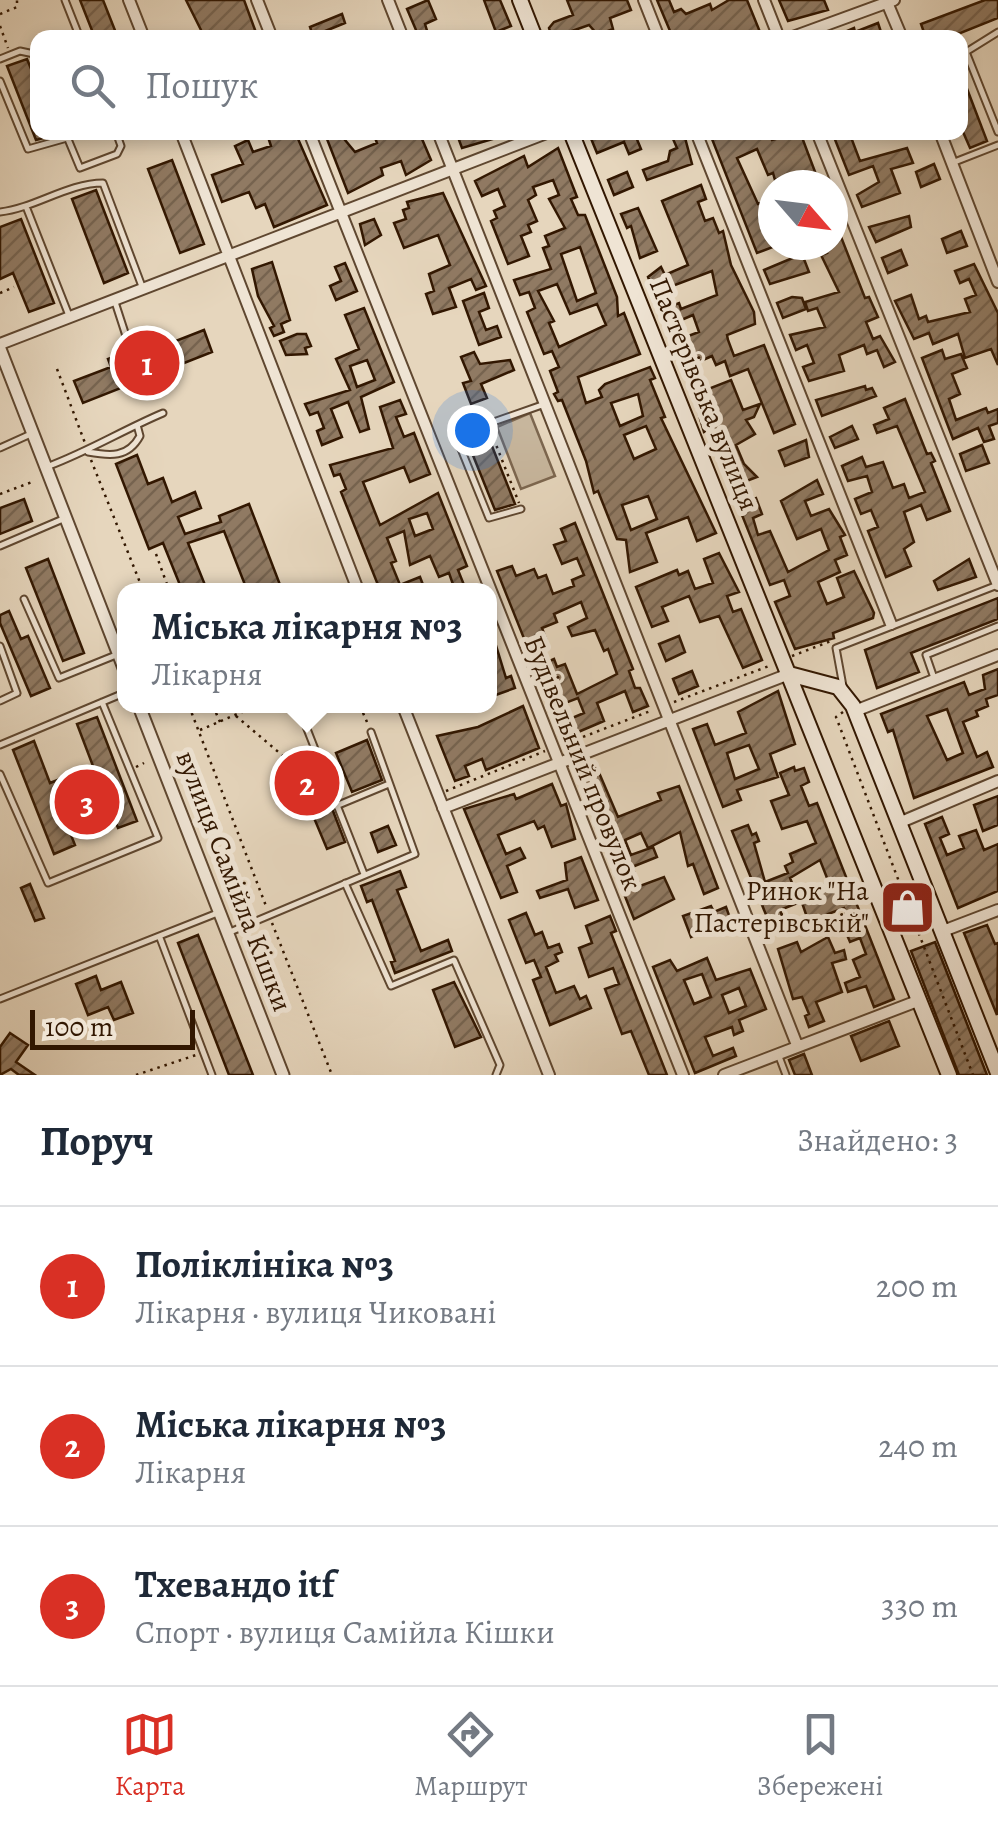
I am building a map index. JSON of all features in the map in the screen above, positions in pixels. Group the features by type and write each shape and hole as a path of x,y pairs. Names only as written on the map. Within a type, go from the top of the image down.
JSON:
{"main road":[{"path":"520,0 532,30"},
{"name":"Пастерівська вулиця","path":"575,140 948,1075"},
{"path":"789,674 826,681 844,691 991,1036 998,1072"}],"street":[{"path":"129,0 141,30"},
{"path":"258,0 269,30"},
{"path":"388,0 400,30"},
{"path":"644,0 655,30"},
{"path":"764,0 776,30"},
{"path":"811,30 889,1 899,30"},
{"path":"183,140 355,583"},
{"name":"Будівельний провулок","path":"312,140 488,583"},
{"path":"441,140 798,1044"},
{"path":"117,648 0,347 529,140"},
{"path":"699,140 891,624"},
{"path":"820,140 998,585"},
{"path":"943,140 998,282"},
{"name":"Будівельний провулок","path":"497,607 683,1075"},
{"path":"852,710 998,655"},
{"path":"443,808 789,674"},
{"name":"вулиця Самійла Кішки","path":"142,713 282,1075"},
{"path":"406,713 550,1075"},
{"path":"900,822 998,782"},
{"path":"943,931 998,910"},
{"path":"724,1075 920,1000"}],"lane":[{"path":"65,0 77,30"},
{"path":"968,51 998,32"},
{"path":"0,58 30,53"},
{"path":"968,57 998,132"},
{"path":"0,81 28,149 54,140"},
{"path":"68,140 80,168 120,152 118,140"},
{"path":"952,163 998,146"},
{"path":"0,212 28,209 89,183 103,183 143,290"},
{"path":"28,209 70,319"},
{"path":"115,301 128,342"},
{"path":"522,509 494,520 482,501 458,439 487,422 545,404"},
{"path":"46,467 88,452 110,434 163,413"},
{"path":"88,452 116,455 130,450 140,436 137,424"},
{"path":"0,448 33,433"},
{"path":"0,546 66,518"},
{"path":"844,691 836,648 998,585"},
{"path":"24,599 58,678 117,654"},
{"path":"935,680 926,654 998,626"},
{"path":"0,646 17,693 0,702"},
{"path":"0,745 117,695"},
{"path":"0,774 48,884 158,838 102,702"},
{"path":"301,713 364,874"},
{"path":"228,933 415,854 372,732"},
{"path":"336,806 390,784"},
{"path":"345,883 392,986 454,960 500,1065 496,1075"},
{"path":"0,998 220,912"},
{"path":"160,938 212,1075"},
{"path":"777,1052 786,1075"}],"path":[{"path":"0,14 17,7 16,0"},
{"path":"0,26 11,54"},
{"path":"0,293 14,287"},
{"path":"57,369 139,583"},
{"path":"487,422 522,509"},
{"path":"0,494 32,482"},
{"path":"156,554 167,583"},
{"path":"438,794 776,664"},
{"path":"852,710 836,717 972,1075"},
{"path":"191,713 332,1075"},
{"path":"216,713 220,722"},
{"path":"198,730 242,713"},
{"path":"363,713 372,732"},
{"path":"236,716 294,768 332,795"},
{"path":"830,733 840,728"},
{"path":"136,1075 203,1053"}],"shaded area":[{"path":"530,413 555,476 521,489 497,427"}],"building":[{"path":"80,0 103,0 115,30 92,30"},
{"path":"186,0 244,0 255,30 201,30"},
{"path":"428,0 436,19 425,24 427,30 416,30 407,9"},
{"path":"484,0 500,0 511,26 495,30"},
{"path":"567,0 627,0 631,10 610,18 610,30 594,30 589,25 575,30 550,30 554,22 573,15"},
{"path":"657,0 669,0 674,12 681,9 686,14 710,4 712,10 729,0 747,0 759,30 670,30"},
{"path":"779,0 824,0 828,10 788,21"},
{"path":"985,0 998,0 998,18 968,30 923,30 921,24"},
{"path":"342,14 345,23 328,30 310,27"},
{"path":"878,23 880,30 860,30"},
{"path":"27,59 30,66 30,125 7,66"},
{"path":"968,91 987,141 970,148 967,140"},
{"path":"248,140 253,152 271,146 269,140 299,140 327,205 274,227 265,204 256,208 249,192 222,202 212,175 243,164 235,146"},
{"path":"327,140 345,140 355,152 377,143 376,140 422,140 431,160 406,175 401,161 381,168 383,175 348,193"},
{"path":"459,140 489,140 462,148"},
{"path":"592,140 637,140 641,149 629,154 624,142 597,153"},
{"path":"673,140 686,140 692,164 647,180 643,170 668,161 670,151 677,148"},
{"path":"712,140 803,140 814,170 766,170 757,149 737,158 758,204 758,253"},
{"path":"835,140 852,140 860,161 907,148 913,163 891,169 900,193 862,207 857,195 879,182 873,166 849,175"},
{"path":"558,148 577,197 571,199 578,215 585,215 617,297 618,316 624,313 640,354 578,377 586,403 602,397 599,390 605,384 650,367 655,378 650,380 665,417 661,418 716,533 697,541 688,517 646,533 657,562 630,572 626,540 617,539 598,491 594,493 562,400 558,401 554,394 558,392 550,371 559,367 552,351 544,354 527,312 535,308 529,292 520,295 514,280 551,269 543,248 549,246 545,236 565,228 549,199 559,195 553,180 533,187 536,195 528,200 537,221 528,225 531,232 521,236 529,256 508,264 491,221 497,218 494,211 505,206 498,189 482,196 475,181 524,156 528,167","holes":["580,247 596,293 577,301 561,254","557,284 570,314 597,304 606,325 559,347 549,323 554,321 538,291","638,394 643,416 620,426 611,403","646,426 656,449 634,459 624,435","648,496 657,519 631,530 622,505"]},
{"path":"172,160 204,244 180,253 148,169"},
{"path":"934,164 940,179 921,187 916,172"},
{"path":"627,172 633,187 614,195 608,180"},
{"path":"701,185 706,199 698,202 705,221 713,218 719,233 723,231 731,265 754,312 755,324 727,335 734,356 764,345 795,424 774,433 748,369 730,376 725,361 716,365 712,356 696,363 699,370 685,376 680,363 672,342 699,332 693,315 667,326 660,310 679,303 681,309 717,295 712,271 654,293 648,277 661,267 665,275 688,265 662,201"},
{"path":"96,190 128,273 104,283 72,199"},
{"path":"443,193 486,286 476,290 471,279 449,288 456,307 433,314 426,294 434,291 429,274 450,265 438,235 404,248 394,223 406,219 403,210 409,208 407,202"},
{"path":"638,208 657,251 640,258 631,226 627,228 621,214"},
{"path":"909,216 911,227 876,242 869,227"},
{"path":"21,219 54,303 29,312 13,273 0,279 0,227"},
{"path":"374,219 381,235 365,245 360,224"},
{"path":"961,231 967,246 947,253 942,239"},
{"path":"901,250 907,265 888,273 882,258"},
{"path":"848,255 865,298 869,297 878,317 866,322 873,339 880,336 895,362 884,367 877,350 867,354 864,345 839,355 844,371 809,381 803,367 814,363 807,345 796,350 790,335 825,327 817,308 808,311 805,302 839,292 823,260 848,260"},
{"path":"788,260 804,260 809,272 770,284 764,270"},
{"path":"272,262 290,320 281,324 284,332 274,336 270,328 274,326 258,296 252,269"},
{"path":"345,263 357,291 336,300 330,286 341,281 335,267"},
{"path":"974,264 998,313 998,365 991,349 965,358 958,334 933,344 929,333 914,339 895,301 911,295 919,319 926,316 928,322 970,312 965,299 976,295 969,279 960,283 955,271"},
{"path":"484,293 489,308 479,312 486,330 497,326 501,337 479,345 463,301"},
{"path":"802,298 806,309 783,318 777,303"},
{"path":"364,308 394,382 361,397 369,429 360,432 348,402 331,409 342,437 322,445 317,431 324,428 318,412 310,415 305,404 350,390 336,359 359,349 345,315","holes":["367,360 375,380 357,387 350,366"]},
{"path":"204,330 212,352 83,403 74,381 111,367 108,359 155,341 158,348"},
{"path":"306,334 311,346 305,348 307,354 286,355 280,341"},
{"path":"942,350 945,359 961,354 967,368 952,374 960,394 949,399 956,420 986,408 988,413 998,409 998,423 989,426 994,439 984,442 978,428 953,439 922,358"},
{"path":"474,352 480,364 510,360 514,370 481,384 487,398 471,404 463,383 471,381 461,357"},
{"path":"731,380 743,410 760,404 754,417 746,420 755,434 736,445 744,464 757,477 731,487 725,472 733,469 724,450 717,452 708,430 704,432 693,395"},
{"path":"865,386 866,390 872,388 876,396 822,416 816,400"},
{"path":"905,399 927,454 931,453 935,461 931,463 950,511 927,520 921,505 904,512 914,542 904,549 911,566 886,577 868,531 878,527 871,510 861,514 855,499 872,492 867,476 848,481 842,466 862,457 866,467 883,462 893,488 904,484 909,498 925,492 897,426 877,433 874,425 889,419 884,408"},
{"path":"400,400 406,414 396,417 404,437 414,433 430,474 410,482 404,467 363,482 380,525 438,493 467,566 458,570 463,583 453,583 449,573 439,577 430,556 410,565 404,531 387,538 399,583 377,583 341,492 346,489 340,474 334,476 330,465 393,448 380,407","holes":["427,513 433,529 415,536 409,519"]},
{"path":"852,426 858,439 835,448 830,437"},
{"path":"486,431 515,504 495,510 466,438"},
{"path":"806,440 809,457 785,466 779,451"},
{"path":"982,445 989,463 966,471 960,454"},
{"path":"137,455 148,484 163,478 172,502 195,492 201,508 178,517 185,534 221,522 219,516 249,504 279,583 244,583 224,531 188,543 204,583 179,583 163,543 149,549 116,464"},
{"path":"817,480 823,494 805,501 811,516 829,509 845,535 840,537 847,555 835,560 840,572 818,582 827,604 844,597 837,578 854,571 874,613 873,618 833,633 834,638 795,649 775,602 790,596 784,580 770,585 738,505 756,498 762,514 753,518 758,535 770,531 788,572 829,550 821,529 797,539 781,501"},
{"path":"24,499 32,521 0,534 0,508"},
{"path":"575,523 633,669 629,671 635,688 640,688 648,706 633,712 625,691 597,703 604,721 564,738 558,724 584,713 578,698 552,708 537,682 541,680 536,667 554,659 557,667 565,664 577,694 617,674 608,649 604,651 595,630 572,636 568,627 587,618 581,602 554,614 557,622 542,628 546,639 527,646 497,571 512,566 516,576 534,569 538,578 546,575 553,594 574,586 572,580 584,575 577,558 562,564 554,545 566,541 561,529"},
{"path":"719,553 739,592 727,596 733,612 741,609 762,660 743,668 719,616 700,622 689,596 662,607 668,621 652,627 636,587 677,570 679,575 688,571 695,589 713,583 704,559"},
{"path":"48,559 84,653 63,661 26,568"},
{"path":"969,559 976,577 938,590 934,581"},
{"path":"998,598 998,619 911,653 919,672 877,688 865,650"},
{"path":"9,611 21,639 28,636 50,688 31,696 0,623 0,615"},
{"path":"679,636 685,652 666,661 659,644"},
{"path":"497,649 506,678 511,676 515,688 497,694"},
{"path":"998,669 998,695 986,699 988,706 976,711 978,716 963,722 977,757 987,752 993,767 914,798 893,730 888,732 881,714 964,682 969,695 985,689 983,675","holes":["947,709 963,753 947,760 927,716"]},
{"path":"692,671 698,686 679,694 673,679"},
{"path":"778,691 795,744 770,754 778,777 737,790 741,800 723,807 693,729 707,724 715,745 746,733 738,712","holes":["749,745 759,769 735,779 727,753"]},
{"path":"523,706 539,748 486,770 482,759 465,766 469,776 455,781 437,736 478,727"},
{"path":"97,717 137,821 118,828 101,787 58,803 75,845 54,854 13,750 34,741 50,783 93,766 77,724"},
{"path":"367,740 382,780 352,792 336,753"},
{"path":"794,767 795,771 804,768 809,782 801,786 809,806 817,803 894,999 874,1007 866,986 848,992 845,983 860,977 853,960 866,954 860,938 850,942 844,928 851,925 844,908 828,914 834,929 826,932 820,921 810,926 799,894 829,883 820,860 790,878 800,902 780,910 786,927 773,932 732,831 748,825 752,835 756,833 759,841 754,843 765,882 788,873 785,866 793,862 790,854 816,843 807,821 782,829 771,801 789,795 780,773"},
{"path":"597,768 618,817 661,800 658,793 679,786 718,888 704,894 693,864 688,866 680,832 648,848 641,833 625,840 631,855 653,847 657,857 632,867 640,886 664,877 674,899 634,919 604,843 612,840 606,824 599,827 593,813 597,811 579,774"},
{"path":"552,784 561,806 566,804 575,839 552,847 544,826 538,829 534,821 498,835 506,854 520,848 525,858 507,866 517,892 501,898 464,809 514,794 516,799"},
{"path":"998,796 998,825 983,831 974,805"},
{"path":"328,798 345,842 327,849 309,806"},
{"path":"942,817 949,834 940,838 947,855 964,848 959,836 976,830 984,850 998,844 998,891 958,908 925,824"},
{"path":"388,826 396,845 378,852 371,833"},
{"path":"581,857 598,900 575,908 568,889 540,898 537,891 567,880 565,863"},
{"path":"400,871 406,887 397,890 421,951 448,940 452,951 395,973 391,962 395,961 372,900 367,902 361,886"},
{"path":"30,884 44,918 35,921 21,888"},
{"path":"711,906 714,912 726,907 730,918 691,937 683,916"},
{"path":"526,913 535,935 542,932 548,948 559,944 562,952 555,955 558,961 546,967 556,993 574,986 580,999 586,996 591,1008 550,1025 533,980 541,977 534,960 526,963 509,920"},
{"path":"610,916 616,931 611,933 667,1075 649,1075 631,1031 622,1034 605,989 619,984 613,968 589,977 579,948 592,943 586,926"},
{"path":"987,925 995,944 998,943 997,1015 964,933"},
{"path":"198,935 253,1075 229,1075 178,943"},
{"path":"828,937 835,953 844,950 846,959 832,963 842,992 816,1002 824,1021 809,1027 805,1016 809,1014 802,997 793,999 778,949 797,942 801,952"},
{"path":"935,942 987,1075 959,1075 911,951"},
{"path":"707,958 716,980 750,969 766,1009 739,1020 743,1031 734,1035 732,1027 705,1037 713,1056 733,1048 736,1056 695,1073 653,967 670,960 677,971","holes":["702,974 711,997 694,1004 684,980","739,988 746,1006 729,1013 722,995"]},
{"path":"96,976 101,990 121,982 133,1013 114,1020 108,1007 88,1015 76,984"},
{"path":"454,982 481,1037 455,1047 433,990"},
{"path":"889,1021 899,1046 861,1061 851,1036"},
{"path":"10,1033 28,1045 16,1062 35,1075 19,1075 11,1069 0,1075 0,1047"},
{"path":"804,1054 812,1075 795,1075 789,1060"}],"place":[{"name":"Поліклініка №3","path":"147,363"},
{"name":"Міська лікарня №3","path":"307,783"},
{"name":"Тхевандо itf","path":"87,802"},
{"name":"Ринок \"На Пастерівській\"","path":"908,907"}]}
